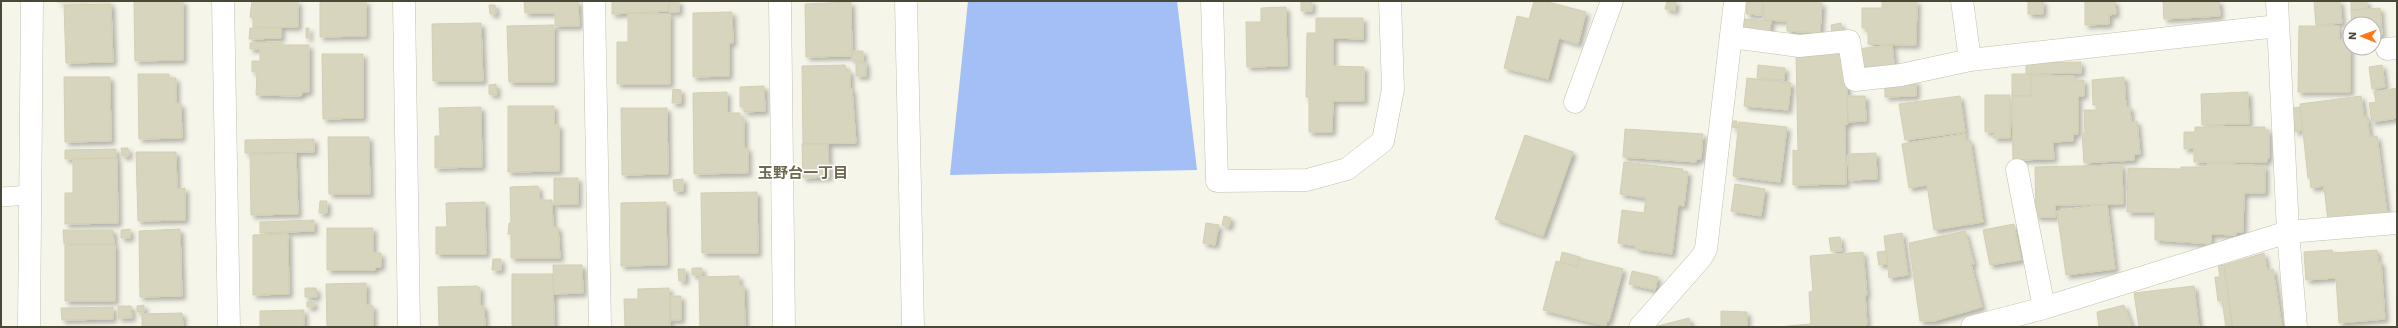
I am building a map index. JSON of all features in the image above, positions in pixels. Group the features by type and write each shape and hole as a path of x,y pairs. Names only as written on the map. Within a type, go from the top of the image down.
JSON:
{"street":[{"path":"29,327 32,1"},
{"path":"223,1 229,327"},
{"path":"404,1 409,327"},
{"path":"594,1 600,327"},
{"path":"780,1 784,327"},
{"path":"906,1 913,327"},
{"path":"1212,1 1217,181 1307,180 1347,169 1383,141 1393,89 1390,1"},
{"path":"1576,102 1612,1"},
{"path":"1640,327 1701,258 1706,249 1735,1"},
{"path":"1962,1 1970,60"},
{"path":"2277,1 2288,232 2296,327"},
{"path":"1731,37 1799,46 1849,41 1855,80 1900,75 1970,60 2278,26"},
{"path":"2017,170 2044,308"},
{"path":"1972,327 2044,308 2288,232 2397,223"}],"lane":[{"path":"1,197 30,195"}],"water":[{"path":"968,1 1177,1 1197,170 950,175"}],"building":[{"path":"110,1 110,2 58,2"},
{"path":"134,1 183,1 183,60 135,61"},
{"path":"252,1 298,1 298,27 253,27 253,18 250,17"},
{"path":"320,1 366,1 366,36 320,37"},
{"path":"524,1 578,1 579,26 555,26 555,13 525,13"},
{"path":"612,1 668,1 669,11 612,14"},
{"path":"669,1 679,1 679,12 669,12"},
{"path":"1301,1 1312,1 1312,11 1301,11"},
{"path":"1534,1 1544,1 1586,12 1578,44 1559,38 1548,79 1504,68 1517,16 1529,19"},
{"path":"1667,1 1676,1 1675,11 1665,9"},
{"path":"1747,1 1763,1 1762,15 1746,14"},
{"path":"1764,1 1818,1 1818,3 1822,3 1820,33 1787,31 1787,21 1763,20"},
{"path":"1882,1 1917,1 1916,45 1868,44 1868,28 1862,28 1862,8 1882,8"},
{"path":"2028,1 2043,1 2043,14 2028,14"},
{"path":"2085,1 2115,1 2116,14 2109,15 2109,24 2085,25"},
{"path":"2163,1 2219,1 2220,16 2164,19"},
{"path":"2314,1 2340,1 2342,23 2316,25"},
{"path":"2351,1 2367,1 2367,9 2351,10"},
{"path":"851,2 852,56 806,57 805,4"},
{"path":"111,4 113,62 66,63 64,5"},
{"path":"489,5 495,5 496,14 490,14"},
{"path":"1286,7 1287,66 1247,67 1246,22 1261,22 1261,8"},
{"path":"2380,8 2381,16 2351,16 2351,10"},
{"path":"732,12 733,43 729,43 729,76 693,77 693,13"},
{"path":"628,13 670,14 670,84 617,84 617,42 628,42"},
{"path":"1316,18 1363,18 1363,39 1333,38 1333,66 1364,67 1364,101 1333,101 1332,132 1309,132 1309,97 1306,97 1307,33 1316,33"},
{"path":"1744,19 1771,21 1769,37 1742,32"},
{"path":"481,23 483,81 433,81 432,24"},
{"path":"1841,23 1842,33 1832,34 1831,25"},
{"path":"554,25 554,82 509,82 507,26"},
{"path":"2299,26 2339,26 2339,40 2342,40 2342,56 2350,56 2350,92 2298,92"},
{"path":"250,28 281,28 281,38 249,39"},
{"path":"306,28 309,28 309,38 306,38"},
{"path":"281,42 281,45 309,45 309,92 303,92 301,96 256,95 257,72 252,72 252,61 260,61 260,49 250,49 250,43"},
{"path":"1892,45 1895,71 1860,75 1857,49"},
{"path":"852,51 863,51 863,61 852,61"},
{"path":"1846,53 1848,124 1845,125 1846,184 1793,185 1793,150 1798,151 1796,54"},
{"path":"322,54 363,54 363,118 323,119"},
{"path":"866,62 866,76 856,76 856,63"},
{"path":"2081,62 2081,73 2026,74 2026,63"},
{"path":"845,65 846,71 850,70 850,89 852,89 856,143 803,144 802,66"},
{"path":"1758,65 1785,68 1784,80 1757,78"},
{"path":"2382,65 2385,87 2372,89 2369,67"},
{"path":"138,74 169,74 169,78 176,78 176,103 181,104 182,138 139,139"},
{"path":"2012,74 2031,74 2031,96 2012,96"},
{"path":"2031,76 2074,76 2074,80 2084,80 2084,96 2078,96 2078,134 2073,134 2073,141 2053,142 2054,159 2013,160 2012,96 2031,96"},
{"path":"64,77 110,77 111,141 65,142"},
{"path":"2124,77 2126,107 2130,107 2131,122 2137,121 2140,154 2134,154 2134,160 2084,163 2082,133 2085,133 2084,110 2097,110 2097,105 2093,105 2092,80"},
{"path":"1747,78 1791,83 1788,110 1744,106"},
{"path":"1916,81 1916,96 1885,97 1885,82"},
{"path":"496,84 497,95 489,94 489,85"},
{"path":"764,86 765,111 744,112 744,107 740,107 740,87"},
{"path":"2397,88 2397,118 2372,122 2369,103 2376,102 2374,92"},
{"path":"673,89 681,90 681,103 672,103"},
{"path":"727,92 727,113 740,113 740,118 744,118 744,148 748,148 748,173 694,174 693,93"},
{"path":"2248,92 2249,124 2202,125 2201,94"},
{"path":"1985,95 2010,95 2010,138 1993,138 1994,132 1985,132"},
{"path":"1847,96 1865,96 1866,121 1848,122"},
{"path":"1960,96 1965,132 1905,140 1899,104"},
{"path":"2361,96 2364,117 2367,116 2370,137 2377,136 2387,213 2328,221 2324,186 2311,188 2310,178 2308,178 2300,104"},
{"path":"508,106 554,106 554,125 559,125 559,171 508,172"},
{"path":"481,107 482,167 435,168 435,136 440,136 439,108"},
{"path":"2300,107 2303,130 2295,132 2292,108"},
{"path":"621,108 667,108 668,174 622,175"},
{"path":"1733,121 1737,121 1737,128 1732,127"},
{"path":"1739,122 1787,127 1780,182 1733,176"},
{"path":"2195,127 2265,127 2265,130 2269,130 2269,158 2267,158 2267,162 2194,162 2194,148 2184,149 2184,132 2195,132"},
{"path":"1625,129 1703,134 1701,159 1696,159 1696,162 1623,157"},
{"path":"1965,134 1966,141 1970,140 1983,222 1934,230 1927,185 1909,188 1902,144"},
{"path":"1525,135 1573,152 1543,236 1495,219"},
{"path":"328,137 369,137 370,194 329,194"},
{"path":"314,139 314,152 245,153 245,140"},
{"path":"802,144 828,144 829,177 803,178"},
{"path":"121,148 128,148 129,156 122,156"},
{"path":"116,149 116,158 65,159 65,150"},
{"path":"136,152 176,152 177,189 185,188 185,220 138,221"},
{"path":"296,153 298,214 251,215 250,154"},
{"path":"1876,153 1877,179 1849,180 1848,154"},
{"path":"117,158 118,223 65,224 65,193 73,193 73,159"},
{"path":"1624,162 1683,169 1682,171 1688,172 1684,206 1678,205 1672,254 1636,249 1636,246 1618,243 1622,210 1644,213 1646,198 1620,194"},
{"path":"2208,163 2265,166 2265,193 2244,193 2243,232 2236,232 2236,235 2211,234 2211,244 2155,240 2155,212 2127,212 2128,168 2181,169 2181,167 2208,167"},
{"path":"2122,165 2123,204 2055,205 2056,217 2036,217 2035,167"},
{"path":"554,178 578,178 578,204 554,204"},
{"path":"683,179 683,191 674,191 673,180"},
{"path":"1735,184 1765,189 1761,216 1731,211"},
{"path":"538,186 540,200 552,200 553,227 558,227 560,258 511,258 511,234 508,234 509,223 511,223 510,187"},
{"path":"757,192 758,253 702,253 701,193"},
{"path":"320,201 327,201 327,213 319,213"},
{"path":"485,202 486,254 436,254 436,227 447,227 446,203"},
{"path":"666,202 667,265 621,266 621,203"},
{"path":"2107,204 2115,269 2066,275 2057,211"},
{"path":"1224,216 1231,218 1229,227 1222,225"},
{"path":"314,220 314,231 260,233 260,222"},
{"path":"1206,223 1219,225 1215,245 1203,243"},
{"path":"2014,224 2021,260 1990,265 1983,230"},
{"path":"327,228 373,228 373,253 381,253 381,267 375,267 375,270 327,270"},
{"path":"130,229 130,238 121,238 121,230"},
{"path":"180,229 182,296 140,297 139,231"},
{"path":"63,230 113,230 114,244 64,244"},
{"path":"1965,231 1974,264 1971,264 1982,307 1934,321 1920,321 1909,243"},
{"path":"1902,233 1908,275 1889,278 1884,236"},
{"path":"288,234 289,294 253,295 253,235"},
{"path":"1840,237 1842,251 1831,251 1829,238"},
{"path":"65,245 115,245 115,301 65,301"},
{"path":"2332,250 2333,253 2377,250 2378,262 2381,262 2385,319 2339,323 2336,278 2306,280 2304,252"},
{"path":"1886,251 1888,264 1879,265 1877,252"},
{"path":"1562,252 1580,257 1577,267 1560,262"},
{"path":"1863,252 1867,295 1865,295 1866,327 1778,327 1811,324 1809,292 1813,291 1810,256"},
{"path":"2264,253 2267,270 2273,269 2282,327 2233,327 2224,265"},
{"path":"1579,258 1623,269 1609,321 1607,320 1606,326 1543,310 1556,261 1577,267"},
{"path":"493,259 501,259 501,270 492,270"},
{"path":"553,265 582,265 583,293 554,294"},
{"path":"2218,265 2224,265 2232,327 2226,327 2222,300 2218,301 2215,277 2220,277"},
{"path":"692,268 702,268 702,275 692,275"},
{"path":"678,269 685,269 685,281 679,281"},
{"path":"1632,271 1658,277 1655,290 1629,284"},
{"path":"512,274 553,274 554,327 512,327"},
{"path":"739,276 739,285 744,286 745,327 700,327 699,277"},
{"path":"366,283 366,305 373,306 373,327 327,327 326,284"},
{"path":"477,286 480,288 480,306 484,306 485,327 439,327 438,287"},
{"path":"2194,286 2199,327 2139,327 2134,293"},
{"path":"305,288 316,288 317,297 305,297"},
{"path":"669,288 670,327 625,327 624,299 638,299 638,289"},
{"path":"670,296 681,296 681,320 671,320"},
{"path":"314,301 314,307 307,307 307,302"},
{"path":"144,305 144,312 137,312 137,306"},
{"path":"2124,305 2132,327 2099,327 2097,312"},
{"path":"118,306 131,306 132,318 118,318"},
{"path":"113,307 113,319 62,320 61,308"},
{"path":"304,310 304,327 260,327 260,311"},
{"path":"1721,311 1747,312 1747,327 1721,327"},
{"path":"182,313 183,327 142,327 142,314"},
{"path":"1689,318 1691,327 1658,327 1658,326"}],"district":[{"name":"玉野台一丁目","path":"803,173"}]}
